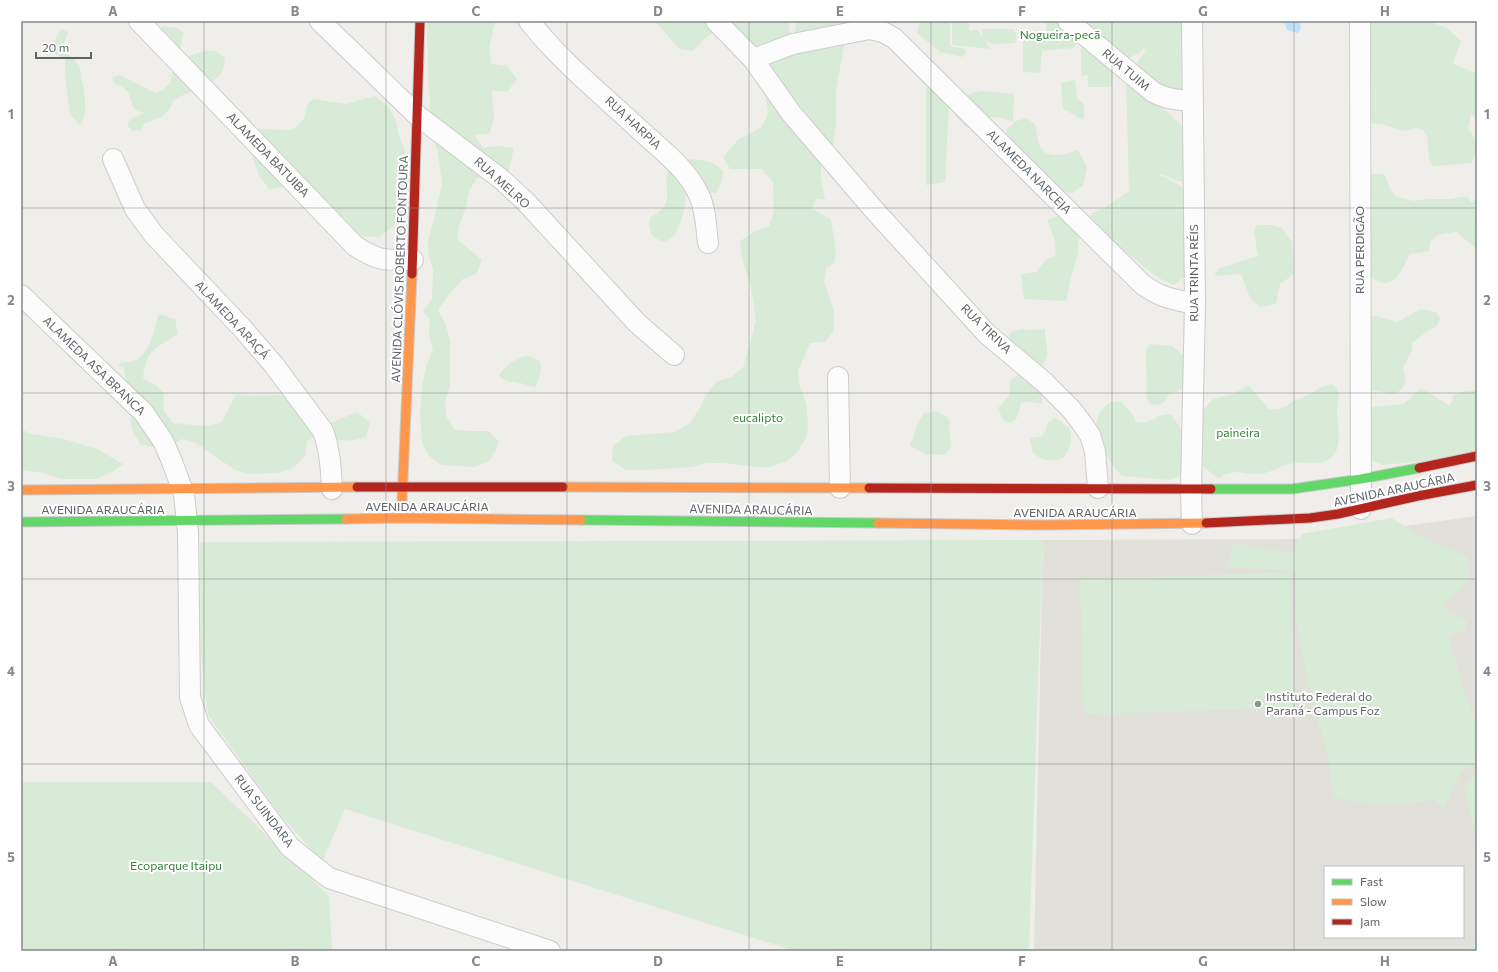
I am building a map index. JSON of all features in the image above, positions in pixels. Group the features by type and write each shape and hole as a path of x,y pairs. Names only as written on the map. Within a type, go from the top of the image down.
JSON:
{"street":[{"name":"ALAMEDA BATUIBA","path":"139,21 356,246 370,256 382,260 413,260"},
{"name":"RUA MELRO","path":"320,21 418,116 501,179 525,201 637,323 674,354"},
{"name":"AVENIDA CLÓVIS ROBERTO FONTOURA","path":"402,518 402,487 413,260 420,21"},
{"name":"RUA HARPIA","path":"529,21 571,66 669,156 685,174 699,194 704,207 708,243"},
{"path":"716,21 753,59"},
{"name":"RUA TUIM","path":"1068,21 1153,92 1172,100 1192,101"},
{"name":"RUA TRINTA RÉIS","path":"1192,21 1195,304 1191,489 1192,524"},
{"name":"RUA PERDIGÃO","path":"1360,21 1361,509"},
{"name":"ALAMEDA NARCEJA","path":"753,59 793,44 869,29 883,32 894,38 1142,284 1156,294 1170,299 1195,304"},
{"name":"RUA TIRIVA","path":"753,59 791,113 848,180 987,334 1044,382 1071,409 1090,435 1095,451 1098,488"},
{"name":"ALAMEDA ARAÇÁ","path":"113,159 135,209 154,235 248,335 274,365 323,431 331,458 332,489"},
{"name":"ALAMEDA ASA BRANCA","path":"21,295 144,414 163,441 172,459 182,490 187,527"},
{"path":"838,377 840,488"},
{"name":"AVENIDA ARAUCÁRIA","path":"21,490 332,489 402,487 1292,489 1361,478 1477,456"},
{"name":"AVENIDA ARAUCÁRIA","path":"21,522 187,527 402,518 1044,526 1192,524 1310,518 1338,514 1418,496 1477,485"},
{"name":"RUA SUINDARA","path":"187,527 190,697 199,725 290,847 329,878 550,951"}],"shaded area":[{"name":"Instituto Federal do Paraná - Campus Foz","path":"1477,516 1477,951 1034,951 1043,540 1310,539"}],"green space":[{"path":"427,21 495,21 489,49 491,64 507,66 517,79 507,92 492,90 494,119 489,134 475,135 483,148 498,146 514,148 507,177 477,178 469,191 466,208 459,225 457,239 482,260 476,274 463,279 446,298 438,310 446,325 450,341 450,387 445,400 446,416 454,429 489,431 499,442 496,450 488,462 474,467 442,465 429,456 422,443 420,413 423,381 427,364 433,350 429,335 430,319 423,311 432,299 433,270 429,257 428,241 442,183 438,153 429,124 430,103"},
{"name":"eucalipto","path":"655,21 789,21 790,39 794,40 796,21 854,21 846,36 836,89 836,124 833,147 792,96 791,105 821,156 821,178 825,200 816,199 812,209 831,219 836,253 834,263 826,268 824,282 834,310 834,330 825,342 810,343 798,371 800,387 806,403 808,422 807,436 798,451 787,461 770,467 706,463 692,467 626,470 612,461 613,446 626,436 675,432 689,424 700,408 706,395 716,382 731,377 743,368 756,321 751,288 742,258 740,241 754,232 769,226 774,212 773,182 762,169 730,169 723,157 738,140 762,127 768,113 766,98 760,82 717,31 705,38 693,51 679,49"},
{"path":"944,21 950,21 950,46 966,49 963,57 940,52 917,33 920,23 944,23"},
{"path":"952,21 969,21 969,30 978,30 982,36 982,29 1013,29 1017,36 1015,43 993,44 984,40 990,49 952,45"},
{"name":"Nogueira-pecã","path":"1046,21 1072,21 1078,38 1078,43 1073,48 1042,51 1040,73 1023,72 1023,39 1046,38"},
{"path":"1081,21 1163,21 1161,26 1164,21 1184,21 1184,99 1156,87 1137,63 1148,48 1145,51 1143,45 1143,50 1130,58 1116,55"},
{"path":"1364,21 1434,21 1433,23 1448,29 1461,41 1453,64 1476,73 1477,66 1477,119 1471,114 1468,128 1477,145 1471,163 1433,166 1429,159 1427,136 1423,130 1416,128 1403,131 1382,124 1370,123"},
{"path":"162,26 177,28 184,33 180,49 180,57 213,51 219,53 225,58 224,67 215,80 176,99 165,114 145,123 141,130 133,131 127,126 130,119 145,113 134,108 127,91 115,84 112,77 120,75 155,93 165,88 170,82 172,67 158,33"},
{"path":"61,29 68,32 64,43 64,50 78,64 81,71 85,111 80,125 70,114 65,74 65,59 57,55 44,52 46,44 54,43"},
{"path":"1081,42 1113,63 1112,87 1088,87 1088,75 1081,76"},
{"path":"1126,75 1188,131 1189,183 1174,180 1161,174 1159,176 1165,177 1190,191 1187,274 1174,285 1151,272 1099,230 1089,220 1092,213 1101,210 1137,186 1129,190"},
{"path":"926,77 949,103 945,182 926,185"},
{"path":"1075,80 1077,98 1084,104 1084,120 1063,109 1061,83"},
{"path":"981,91 1014,94 1013,121 996,117 985,117 979,126 967,128 955,115 961,96"},
{"path":"375,96 387,106 396,120 399,136 405,151 407,168 404,215 379,237 363,237 350,229 317,192 303,184 269,189 259,175 246,130 292,130 304,120 307,105 313,99 346,104"},
{"path":"1026,118 1035,124 1039,144 1043,151 1047,154 1057,155 1078,150 1087,167 1083,186 1072,193 1054,190 1007,136 1007,129 1016,121"},
{"path":"690,159 700,160 716,165 723,171 721,182 716,193 686,191 680,225 674,235 664,242 656,238 651,233 649,227 650,218 660,211 666,204 666,179 668,170"},
{"path":"1364,174 1384,174 1394,196 1413,201 1427,199 1450,199 1467,196 1471,202 1477,202 1477,248 1456,232 1438,235 1431,240 1429,251 1410,254 1399,274 1391,282 1386,283 1377,281 1369,275 1362,245 1371,230"},
{"path":"1061,215 1079,232 1078,254 1066,301 1024,299 1021,274 1037,272 1045,260 1056,256 1054,238 1047,220"},
{"path":"1257,225 1272,225 1282,228 1292,242 1294,274 1280,284 1276,304 1260,307 1250,298 1241,274 1214,276 1218,269 1258,256 1254,231"},
{"path":"1421,309 1436,312 1440,318 1437,326 1412,343 1412,350 1403,367 1406,382 1401,390 1394,394 1365,389 1362,329 1373,315 1397,322"},
{"path":"159,314 175,319 178,334 158,347 149,356 146,361 143,379 157,386 164,394 163,410 173,423 205,426 221,423 236,395 283,395 293,398 326,425 357,412 370,422 366,437 353,440 343,440 321,433 307,441 305,456 294,467 280,473 249,474 235,470 196,443 182,439 171,446 162,448 140,444 132,430 124,368 117,364 133,361 144,353 151,341"},
{"path":"1021,329 1045,329 1047,356 1037,370 1042,386 1042,404 1030,402 1021,403 1017,417 1012,423 1003,420 998,408 1009,396 1010,381 1019,374 1023,365 1007,341 1011,332"},
{"path":"1150,344 1172,346 1185,357 1184,387 1176,392 1169,393 1166,401 1158,405 1151,405 1147,398 1146,351"},
{"path":"525,356 533,357 540,361 541,366 536,387 507,381 499,376 510,364"},
{"name":"paineira","path":"1332,384 1337,390 1339,396 1337,412 1339,436 1336,451 1326,461 1317,463 1289,464 1261,474 1234,472 1219,478 1199,462 1201,412 1213,399 1230,395 1249,386 1269,409 1278,409 1310,394 1321,387"},
{"path":"1421,388 1449,405 1452,402 1453,395 1466,391 1477,391 1477,456 1383,465 1371,460 1362,420 1373,407 1404,404"},
{"path":"1111,402 1121,402 1133,415 1136,422 1147,422 1162,415 1172,415 1182,431 1182,475 1169,480 1122,476 1103,449 1098,439 1096,429 1097,419 1102,410"},
{"path":"936,411 946,416 950,422 949,429 951,448 943,455 927,455 910,446 918,423 924,413"},
{"path":"1055,418 1070,428 1070,444 1064,458 1045,460 1033,453 1030,438 1042,436 1046,430 1048,422"},
{"path":"21,429 31,434 64,439 97,449 123,464 110,473 96,479 61,479 44,473 21,470"},
{"path":"1392,518 1425,539 1467,556 1470,579 1442,605 1448,611 1467,621 1466,631 1452,634 1450,641 1463,689 1475,719 1477,761 1461,772 1444,809 1435,800 1388,806 1333,798 1328,755 1312,701 1296,620 1296,571 1227,567 1234,543 1292,554 1302,534"},
{"path":"1043,540 1029,951 795,951 345,809 322,862 278,812 208,715 201,655 200,542"},
{"path":"1291,572 1295,708 1084,714 1080,579"},
{"path":"1477,770 1477,862 1475,830 1464,788"},
{"name":"Ecoparque Itaipu","path":"21,782 211,782 329,896 332,951 21,951"},
{"path":"1477,942 1477,951 1460,951"}],"water":[{"path":"1284,21 1299,21 1301,27 1300,31 1297,33 1287,30"}],"traffic: fast":[{"path":"1211,489 1292,489 1361,479 1419,468"},
{"path":"21,522 346,519"},
{"path":"581,520 878,523"}],"traffic: slow":[{"path":"402,501 412,274"},
{"path":"21,490 357,487"},
{"path":"563,487 869,488"},
{"path":"346,519 402,518 581,520"},
{"path":"878,523 1044,525 1206,523"}],"traffic: jam":[{"path":"412,274 420,21"},
{"path":"1419,468 1477,456"},
{"path":"1206,523 1310,518 1338,514 1418,496 1477,485"},
{"path":"357,487 563,487"},
{"path":"869,488 1211,489"}],"place":[{"name":"Instituto Federal do Paraná - Campus Foz","path":"1258,704"}]}
